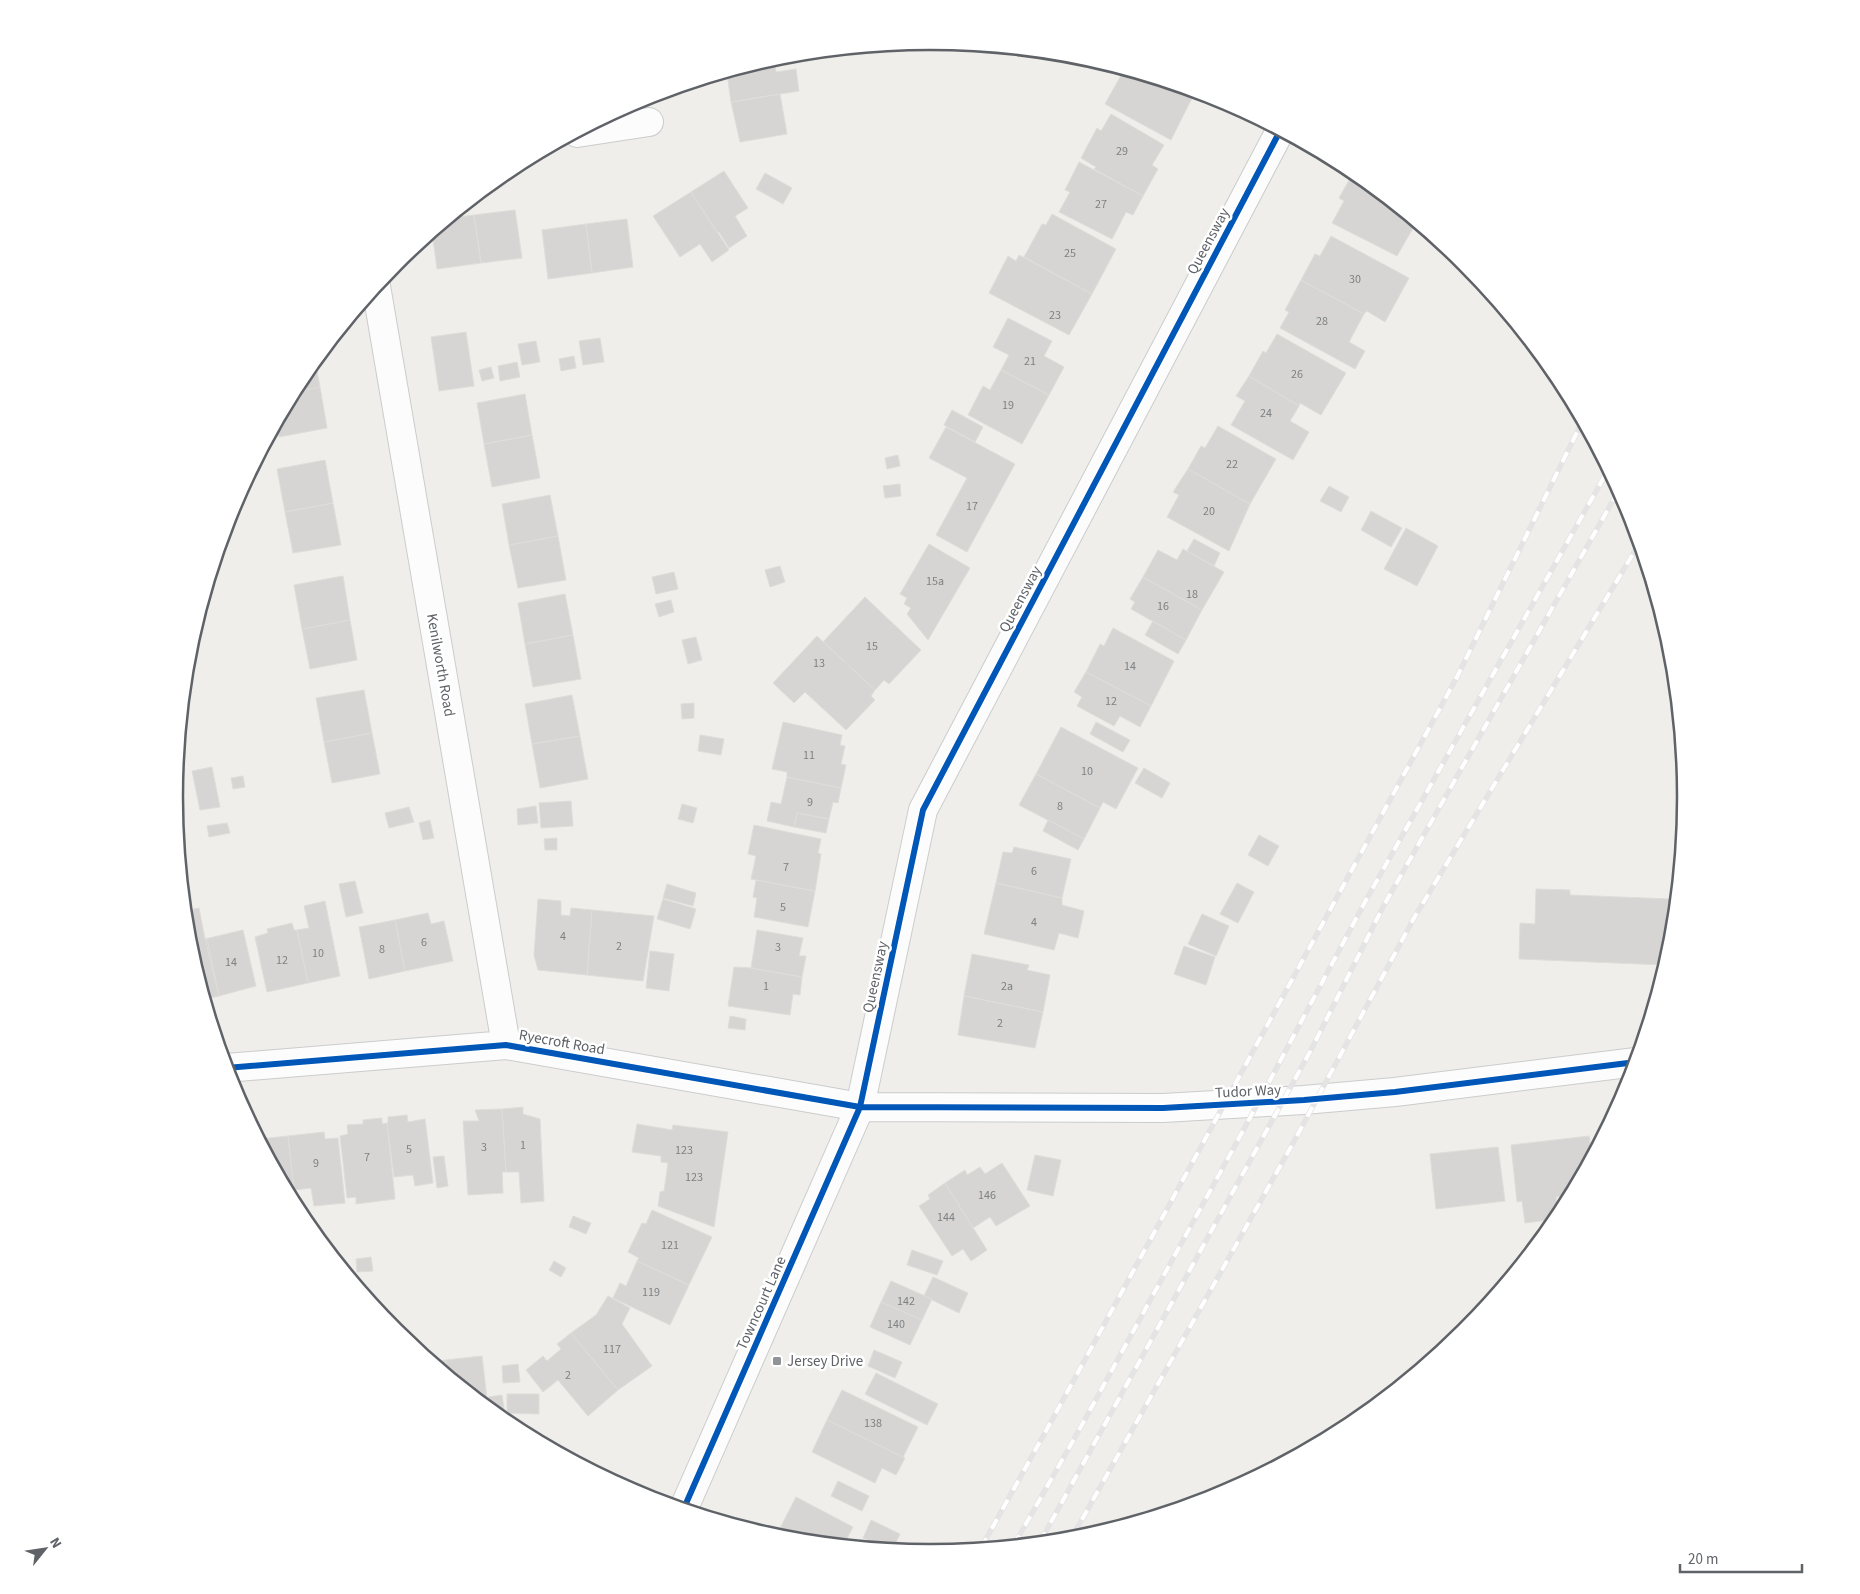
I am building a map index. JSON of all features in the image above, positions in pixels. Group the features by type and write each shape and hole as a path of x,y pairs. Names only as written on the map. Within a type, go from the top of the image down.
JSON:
{"street":[{"path":"593,131 649,122"},
{"name":"Queensway","path":"860,1107 923,810 1277,136"},
{"name":"Kenilworth Road","path":"377,294 506,1044"},
{"name":"Ryecroft Road","path":"234,1067 506,1044 860,1107"},
{"name":"Tudor Way","path":"860,1107 1163,1108 1286,1101 1395,1092 1627,1063"},
{"name":"Towncourt Lane","path":"686,1503 860,1107"}],"building":[{"path":"775,66 776,72 796,69 799,91 731,102 728,78"},
{"path":"1121,75 1192,98 1171,140 1105,104"},
{"path":"780,94 787,134 740,142 731,102"},
{"path":"1111,114 1164,145 1152,165 1158,169 1143,196 1094,169 1096,167 1081,158 1097,128 1101,131"},
{"path":"1079,162 1143,196 1133,215 1126,212 1112,239 1059,212 1070,192 1065,190"},
{"path":"724,171 748,208 735,216 747,236 729,248 719,232 717,233 691,192"},
{"path":"765,173 792,188 783,204 756,189"},
{"path":"1350,179 1414,227 1397,256 1332,223 1344,201 1339,198"},
{"path":"691,192 729,250 712,262 700,244 680,257 653,216"},
{"path":"515,210 522,258 481,263 474,215"},
{"path":"1052,214 1116,249 1092,294 1024,257 1042,224 1046,225"},
{"path":"474,215 481,263 437,269 433,239 459,217"},
{"path":"627,219 633,267 592,273 586,224"},
{"path":"586,224 592,273 548,279 542,230"},
{"path":"1331,236 1409,278 1385,322 1367,311 1364,314 1301,280 1315,254 1320,256"},
{"path":"1019,255 1092,294 1069,335 989,293 1008,256 1016,261"},
{"path":"1301,280 1364,314 1349,342 1365,351 1355,369 1280,328 1289,312 1285,310"},
{"path":"1008,318 1052,341 1044,356 1064,367 1049,395 1001,370 1009,355 993,347"},
{"path":"466,332 474,386 439,391 431,337"},
{"path":"1277,334 1346,373 1321,415 1300,403 1299,406 1249,376 1263,351 1266,353"},
{"path":"600,338 604,362 583,365 579,341"},
{"path":"536,341 540,362 522,365 518,344"},
{"path":"574,356 576,368 561,371 559,359"},
{"path":"517,362 520,377 500,381 498,366"},
{"path":"491,367 494,378 482,381 479,370"},
{"path":"1001,370 1049,395 1022,444 968,415 983,386 990,390"},
{"path":"317,371 320,387 304,390"},
{"path":"1249,376 1299,406 1290,421 1309,432 1293,460 1231,425 1245,401 1236,396"},
{"path":"320,387 327,428 279,437 278,432 283,423 304,390"},
{"path":"525,394 532,435 484,444 477,403"},
{"path":"952,410 983,427 975,442 944,425"},
{"path":"1218,426 1276,459 1250,504 1188,469 1201,446 1205,448"},
{"path":"946,427 1015,464 967,552 936,535 967,478 929,458"},
{"path":"532,435 540,478 492,487 484,444"},
{"path":"898,455 900,466 887,469 885,458"},
{"path":"325,460 333,503 285,512 277,469"},
{"path":"1188,469 1250,504 1229,551 1167,517 1179,495 1173,492"},
{"path":"900,484 901,496 885,498 883,486"},
{"path":"1329,486 1349,497 1341,512 1320,501"},
{"path":"550,495 558,536 509,545 502,504"},
{"path":"333,503 341,545 293,553 285,512"},
{"path":"1371,511 1402,528 1391,547 1361,530"},
{"path":"1406,528 1438,546 1417,586 1384,569"},
{"path":"558,536 566,580 518,588 509,545"},
{"path":"1194,539 1220,553 1214,566 1187,551"},
{"path":"929,544 970,568 928,640 907,614 911,608 904,604 907,598 900,594"},
{"path":"1183,549 1224,572 1202,610 1143,577 1158,550 1177,560"},
{"path":"780,566 785,582 770,587 765,570"},
{"path":"674,572 678,589 656,594 652,577"},
{"path":"343,576 350,620 302,629 294,585"},
{"path":"1143,577 1202,610 1186,640 1131,609 1135,602 1130,599"},
{"path":"565,594 573,635 525,644 518,603"},
{"path":"865,597 921,650 889,684 884,680 875,690 823,642"},
{"path":"671,600 674,612 659,617 655,604"},
{"path":"350,620 357,660 310,669 302,629"},
{"path":"1153,621 1186,640 1178,654 1145,635"},
{"path":"1113,628 1174,661 1151,706 1086,672 1100,644 1104,646"},
{"path":"573,635 581,679 533,687 525,644"},
{"path":"817,636 875,690 871,696 875,700 846,730 805,692 794,703 773,683"},
{"path":"696,637 702,660 688,664 682,640"},
{"path":"1086,672 1151,706 1140,727 1120,716 1114,726 1077,706 1082,697 1074,692"},
{"path":"364,690 372,733 324,742 316,698"},
{"path":"572,695 580,736 532,744 525,704"},
{"path":"694,703 694,718 682,719 681,704"},
{"path":"783,722 842,735 840,745 845,746 841,764 846,765 841,788 787,777 787,772 772,769"},
{"path":"1096,722 1130,740 1123,752 1090,734"},
{"path":"1061,727 1138,768 1116,809 1103,802 1100,808 1036,774"},
{"path":"372,733 380,774 332,783 324,742"},
{"path":"700,735 724,739 721,755 698,751"},
{"path":"580,736 588,779 540,788 532,744"},
{"path":"212,767 220,807 200,810 192,771"},
{"path":"1144,768 1170,783 1162,798 1135,783"},
{"path":"1036,774 1100,808 1084,839 1019,805"},
{"path":"243,776 245,787 233,789 231,778"},
{"path":"787,777 841,788 838,803 833,802 829,819 797,813 794,827 767,821 771,802 781,804"},
{"path":"571,801 573,826 541,828 539,803"},
{"path":"682,804 697,808 693,823 678,819"},
{"path":"536,806 538,823 518,825 517,809"},
{"path":"409,807 414,822 389,828 385,813"},
{"path":"797,813 829,819 826,833 794,827"},
{"path":"430,820 434,838 423,840 419,823"},
{"path":"1048,820 1084,839 1078,850 1043,831"},
{"path":"227,823 230,833 209,837 207,826"},
{"path":"754,825 821,839 818,853 821,854 815,891 751,879 756,856 748,854"},
{"path":"1259,835 1279,846 1268,866 1248,855"},
{"path":"557,838 557,850 545,850 544,839"},
{"path":"1014,847 1071,859 1062,898 996,883 1003,852 1012,853"},
{"path":"756,880 815,891 808,927 754,917 757,898 753,897"},
{"path":"355,881 363,913 346,917 339,884"},
{"path":"996,883 1062,898 1062,905 1084,911 1078,938 1059,933 1054,950 984,934"},
{"path":"1237,883 1254,892 1238,923 1220,914"},
{"path":"667,884 696,893 693,906 663,898"},
{"path":"1536,889 1570,890 1570,895 1670,899 1658,965 1519,959 1520,923 1535,924"},
{"path":"538,899 561,901 561,915 570,916 571,908 592,910 587,975 538,970 534,955"},
{"path":"663,899 696,909 690,929 657,919"},
{"path":"325,901 340,976 308,983 297,930 309,928 304,906"},
{"path":"199,908 219,996 210,998 208,990 191,910"},
{"path":"592,910 654,916 643,981 587,975"},
{"path":"428,913 431,924 444,921 453,961 405,971 395,920"},
{"path":"1202,914 1229,926 1216,956 1188,944"},
{"path":"395,920 405,971 369,979 359,927"},
{"path":"292,923 294,930 297,930 308,983 267,992 255,937 268,933 267,929"},
{"path":"243,930 256,986 219,996 205,939"},
{"path":"757,930 803,938 799,956 806,956 802,977 751,968"},
{"path":"1184,946 1215,957 1206,985 1174,974"},
{"path":"650,951 674,954 669,991 646,988"},
{"path":"972,954 1029,965 1027,970 1050,975 1043,1012 964,996"},
{"path":"734,967 802,977 800,995 793,994 790,1015 728,1006"},
{"path":"964,996 1043,1012 1035,1048 958,1035"},
{"path":"730,1016 746,1019 745,1030 728,1028"},
{"path":"523,1107 523,1114 540,1119 544,1201 521,1203 519,1172 506,1172 502,1109"},
{"path":"502,1109 506,1172 502,1172 503,1193 468,1195 463,1121 479,1121 475,1110"},
{"path":"407,1115 408,1122 425,1119 433,1183 415,1186 413,1175 394,1177 387,1123 388,1117"},
{"path":"382,1118 382,1124 387,1123 395,1199 356,1204 356,1197 347,1198 340,1136 348,1134 347,1125 363,1124 363,1120"},
{"path":"637,1124 672,1130 673,1125 728,1132 714,1227 658,1206 660,1192 664,1191 668,1163 661,1162 661,1156 632,1152"},
{"path":"324,1132 325,1139 338,1138 345,1203 314,1206 311,1188 295,1190 288,1136"},
{"path":"288,1136 294,1187 283,1170 266,1138"},
{"path":"1589,1136 1590,1145 1561,1196 1556,1197 1557,1203 1545,1220 1525,1223 1522,1201 1517,1202 1511,1145"},
{"path":"1498,1147 1505,1201 1436,1209 1430,1154"},
{"path":"1035,1155 1061,1160 1053,1196 1027,1190"},
{"path":"444,1156 448,1186 437,1188 433,1157"},
{"path":"1002,1163 1030,1206 996,1226 990,1217 973,1228 945,1183 965,1170 967,1175 980,1167 985,1174"},
{"path":"945,1183 987,1250 971,1261 963,1249 952,1256 919,1206 930,1199 928,1195"},
{"path":"652,1210 712,1237 689,1285 637,1261 639,1258 628,1252 642,1223 646,1224"},
{"path":"573,1216 591,1223 586,1234 569,1227"},
{"path":"912,1250 943,1261 937,1275 907,1265"},
{"path":"371,1257 373,1271 357,1272 356,1259"},
{"path":"554,1261 566,1268 561,1277 549,1270"},
{"path":"637,1261 689,1285 670,1325 613,1298 620,1283 626,1286"},
{"path":"933,1277 968,1293 959,1313 924,1296"},
{"path":"891,1281 932,1299 922,1320 881,1302"},
{"path":"608,1296 630,1308 622,1324 652,1366 618,1390 571,1333 596,1315"},
{"path":"881,1302 922,1320 910,1345 870,1327"},
{"path":"571,1333 618,1390 588,1416 558,1380 543,1392 526,1370 543,1356 547,1361 561,1349 557,1344"},
{"path":"874,1350 902,1362 895,1378 868,1366"},
{"path":"482,1356 487,1398 446,1367 446,1360"},
{"path":"446,1360 446,1367 439,1361"},
{"path":"518,1364 520,1382 503,1383 502,1366"},
{"path":"876,1373 938,1404 927,1425 865,1394"},
{"path":"842,1390 918,1427 903,1457 827,1420"},
{"path":"507,1394 539,1394 539,1414 507,1412"},
{"path":"502,1395 504,1411 488,1399 488,1397"},
{"path":"827,1420 905,1458 896,1475 882,1468 875,1483 812,1452"},
{"path":"838,1481 869,1496 862,1511 831,1496"},
{"path":"796,1497 853,1527 847,1539 780,1529"},
{"path":"871,1520 900,1534 896,1543 870,1541 863,1538"}],"railway":[{"path":"985,1542 1457,677 1579,428"},
{"path":"1017,1539 1244,1129 1366,900 1604,477"},
{"path":"1044,1535 1311,1050 1383,907 1614,498"},
{"path":"1076,1530 1292,1145 1414,918 1635,551"}],"cycle path":[{"path":"686,1503 860,1107 923,810 1277,136"},
{"path":"234,1067 506,1045 860,1107 1163,1108 1304,1100 1395,1092 1627,1063"}],"place":[{"name":"Jersey Drive","path":"777,1361"}]}
